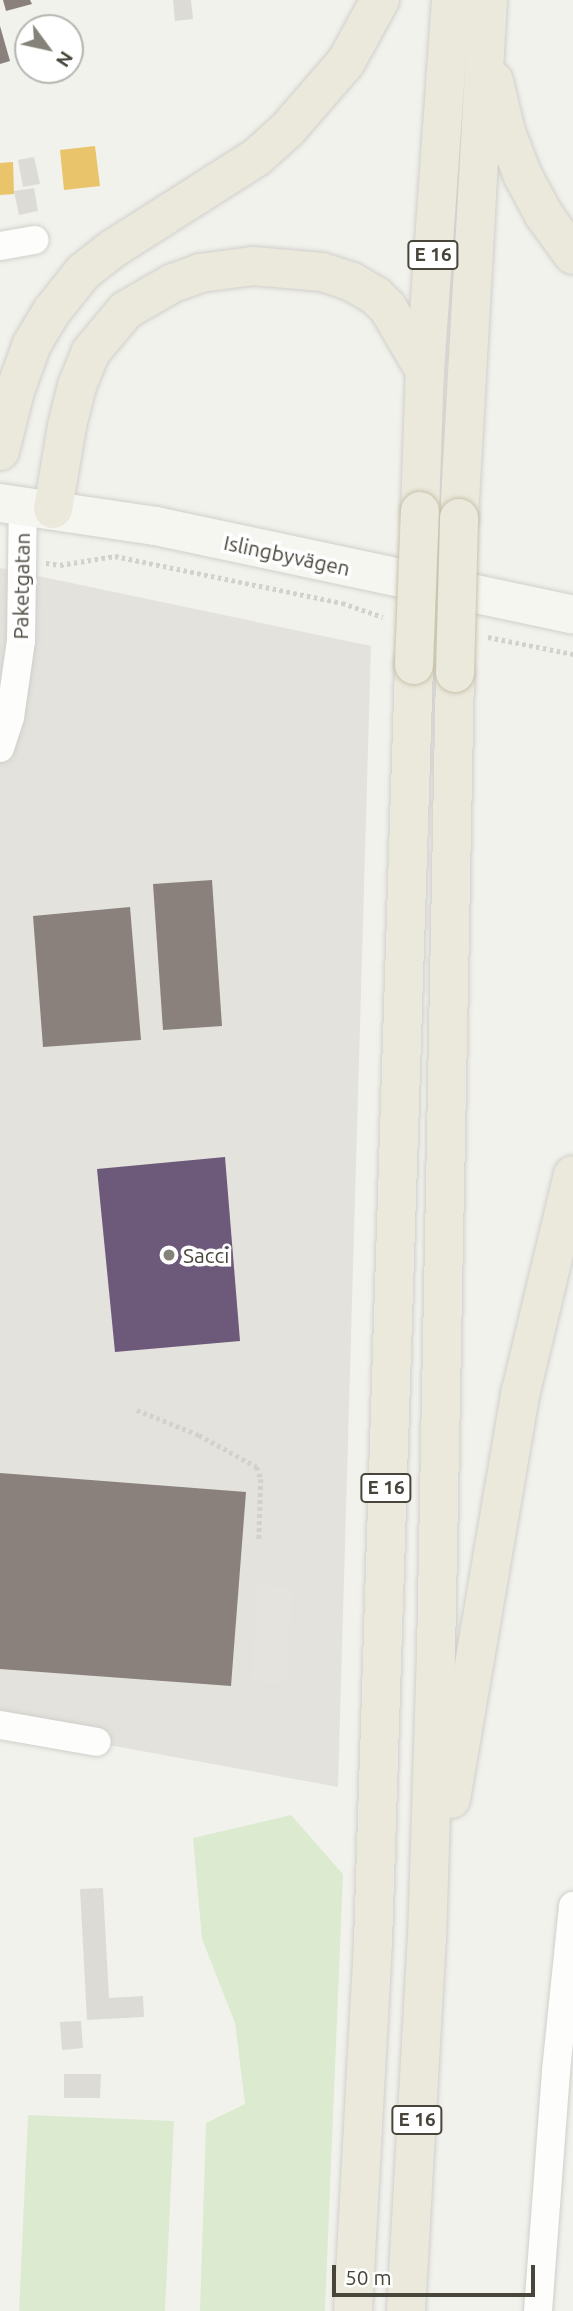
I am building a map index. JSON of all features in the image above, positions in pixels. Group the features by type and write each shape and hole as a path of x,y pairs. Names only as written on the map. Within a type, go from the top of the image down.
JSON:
{"highway":[{"path":"0,451 15,391 32,344 52,311 83,272 114,247 257,157 287,130 346,62 380,0"},
{"name":"E 16","path":"353,2311 373,1942 425,371 451,0"},
{"name":"E 16","path":"406,2311 427,1939 436,1639 459,518 488,0"},
{"path":"485,38 506,132 523,176 544,215 573,256"},
{"path":"25,506 67,426 77,386 90,353 126,310 182,279 224,268 253,266 322,272 352,282 376,296 388,308 425,371"},
{"path":"427,1939 521,1391 573,1175"}],"street":[{"path":"0,246 34,240"},
{"name":"Paketgatan","path":"0,748 10,716 21,641 21,560 25,506"},
{"name":"Islingbyvägen","path":"25,506 156,526 573,614"},
{"path":"0,1725 97,1742"},
{"path":"538,2311 556,2071 573,1906"}],"path":[{"path":"21,560 60,565 115,556 342,604 384,617"},
{"path":"475,635 573,654"},
{"path":"137,1410 198,1435 257,1467 261,1479 260,1539"}],"shaded area":[{"path":"0,568 371,646 338,1787 0,1725"},
{"path":"258,1585 293,1588 286,1684 251,1682"}],"green space":[{"path":"291,1815 343,1874 325,2311 200,2311 206,2123 245,2104 235,2023 202,1939 193,1838"},
{"path":"28,2115 174,2121 165,2311 19,2311"}],"building: Homes":[{"path":"95,146 100,186 64,190 60,150"},
{"path":"13,162 14,194 0,195 0,163"}],"building: Offices":[{"name":"Sacci","path":"225,1157 240,1341 115,1352 97,1169"}],"building: Industry":[{"path":"3,0 30,0 32,4 6,11"},
{"path":"0,26 10,61 0,64"},
{"path":"212,880 222,1026 163,1030 153,884"},
{"path":"130,907 141,1040 43,1047 33,916"},
{"path":"0,1473 246,1492 231,1686 0,1669"}],"building: Other":[{"path":"173,0 191,0 193,19 175,21"},
{"path":"34,157 40,184 23,187 18,160"},
{"path":"34,188 38,211 19,215 14,191"},
{"path":"103,1888 109,1998 143,1996 144,2017 87,2020 80,1889"},
{"path":"81,2021 83,2048 62,2050 60,2022"},
{"path":"64,2074 101,2074 100,2098 64,2098"}],"place":[{"name":"Sacci","path":"169,1255"}]}
